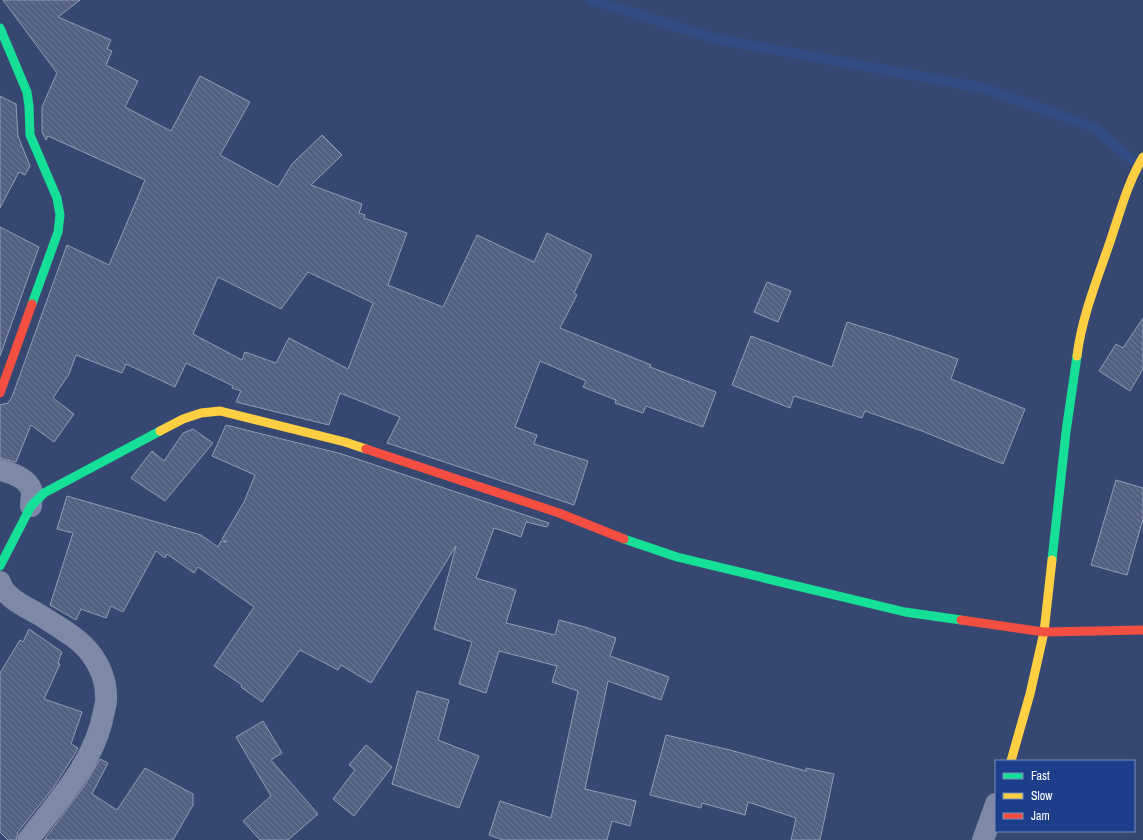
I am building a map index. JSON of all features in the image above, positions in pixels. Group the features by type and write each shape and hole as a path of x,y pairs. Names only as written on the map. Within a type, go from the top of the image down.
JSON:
{"street":[{"path":"0,28 26,92 29,106 28,121 30,134 57,198 60,216 58,232 0,393"},
{"path":"1011,760 1030,694 1044,632 1066,432 1079,339 1091,297 1127,191 1143,157"},
{"path":"0,566 31,506 44,493 183,419 201,413 220,411 345,442 559,513 636,544 677,557 905,612 1044,632 1143,630"},
{"path":"0,470 12,473 25,480 32,491 31,506"},
{"path":"0,582 2,588 12,598 74,637 90,653 102,673 106,696 102,724 90,753 69,788 28,840"},
{"path":"983,840 995,807"}],"building":[{"path":"3,0 80,0 58,17 111,40 107,49 112,51 106,65 138,81 125,107 171,131 200,76 250,102 220,155 278,187 292,164 322,135 342,155 311,185 362,204 359,213 365,215 364,218 407,233 388,285 443,307 477,235 534,262 547,233 592,255 574,293 577,295 560,328 651,365 650,367 716,392 703,427 646,406 643,413 615,403 616,400 583,387 586,381 540,361 515,427 537,435 534,444 588,461 574,505 387,443 400,417 340,393 329,425 236,402 241,391 232,388 233,386 186,363 175,387 126,364 122,373 76,355 69,374 53,398 74,414 54,442 31,425 16,462 0,458 0,405 8,403 12,397 67,245 109,265 145,180 48,136 46,140 42,132 42,107 57,73","holes":["308,272 373,303 348,369 289,338 276,363 245,352 242,360 193,334 218,277 281,309"]},
{"path":"0,96 16,104 18,136 30,166 25,175 19,172 0,208"},
{"path":"0,227 39,247 0,356"},
{"path":"767,282 791,291 778,322 754,312"},
{"path":"1143,318 1143,369 1130,391 1099,371 1116,344 1123,348"},
{"path":"847,322 958,359 951,379 1025,409 1003,464 922,431 865,411 862,418 794,396 790,408 732,385 751,336 832,367"},
{"path":"226,425 342,454 549,523 547,527 526,522 521,537 494,528 476,578 516,590 506,623 555,635 559,620 585,627 616,638 610,656 669,677 661,700 608,681 585,789 636,801 630,826 612,821 607,840 503,840 489,835 500,801 551,818 578,691 552,682 557,666 499,651 486,693 459,684 472,642 434,629 456,546 371,683 341,665 338,670 300,650 262,702 241,687 242,685 214,666 254,607 198,567 194,573 167,554 165,558 156,551 123,612 111,606 106,618 81,609 76,620 50,605 73,533 57,529 67,496 201,535 218,547 221,541 227,542 222,539 244,502 255,475 212,456"},
{"path":"193,429 213,443 165,501 131,478 152,451 164,461 183,433"},
{"path":"1116,480 1143,488 1143,519 1127,575 1091,565"},
{"path":"29,629 62,652 58,663 60,664 44,699 82,712 71,744 78,748 73,757 53,788 18,832 16,840 8,840 0,832 0,673 20,640 23,642"},
{"path":"417,691 449,700 438,740 479,756 459,808 392,784"},
{"path":"263,721 282,753 271,760 318,814 288,840 260,840 243,821 271,796 236,737"},
{"path":"666,735 730,750 806,771 806,768 834,774 820,840 791,840 796,818 748,802 745,815 702,803 701,808 650,795"},
{"path":"366,745 392,767 354,816 333,799 355,770 349,765"},
{"path":"100,759 108,763 92,794 117,810 145,768 193,794 193,805 173,840 44,840 84,786"}],"waterway":[{"path":"591,0 717,39 984,88 1095,128 1139,166"}],"traffic: fast":[{"path":"0,28 27,92 30,135 57,198 60,215 58,232 32,304"},
{"path":"1052,560 1066,432 1077,356"},
{"path":"0,566 31,506 44,493 160,431"},
{"path":"624,539 677,557 905,612 961,620"}],"traffic: slow":[{"path":"1077,356 1079,341 1091,297 1125,197 1143,157"},
{"path":"160,431 183,419 201,413 220,411 345,442 366,449"},
{"path":"1011,760 1030,694 1044,632 1052,560"}],"traffic: jam":[{"path":"0,393 32,304"},
{"path":"366,449 559,513 624,539"},
{"path":"961,620 1044,632 1143,630"}]}
